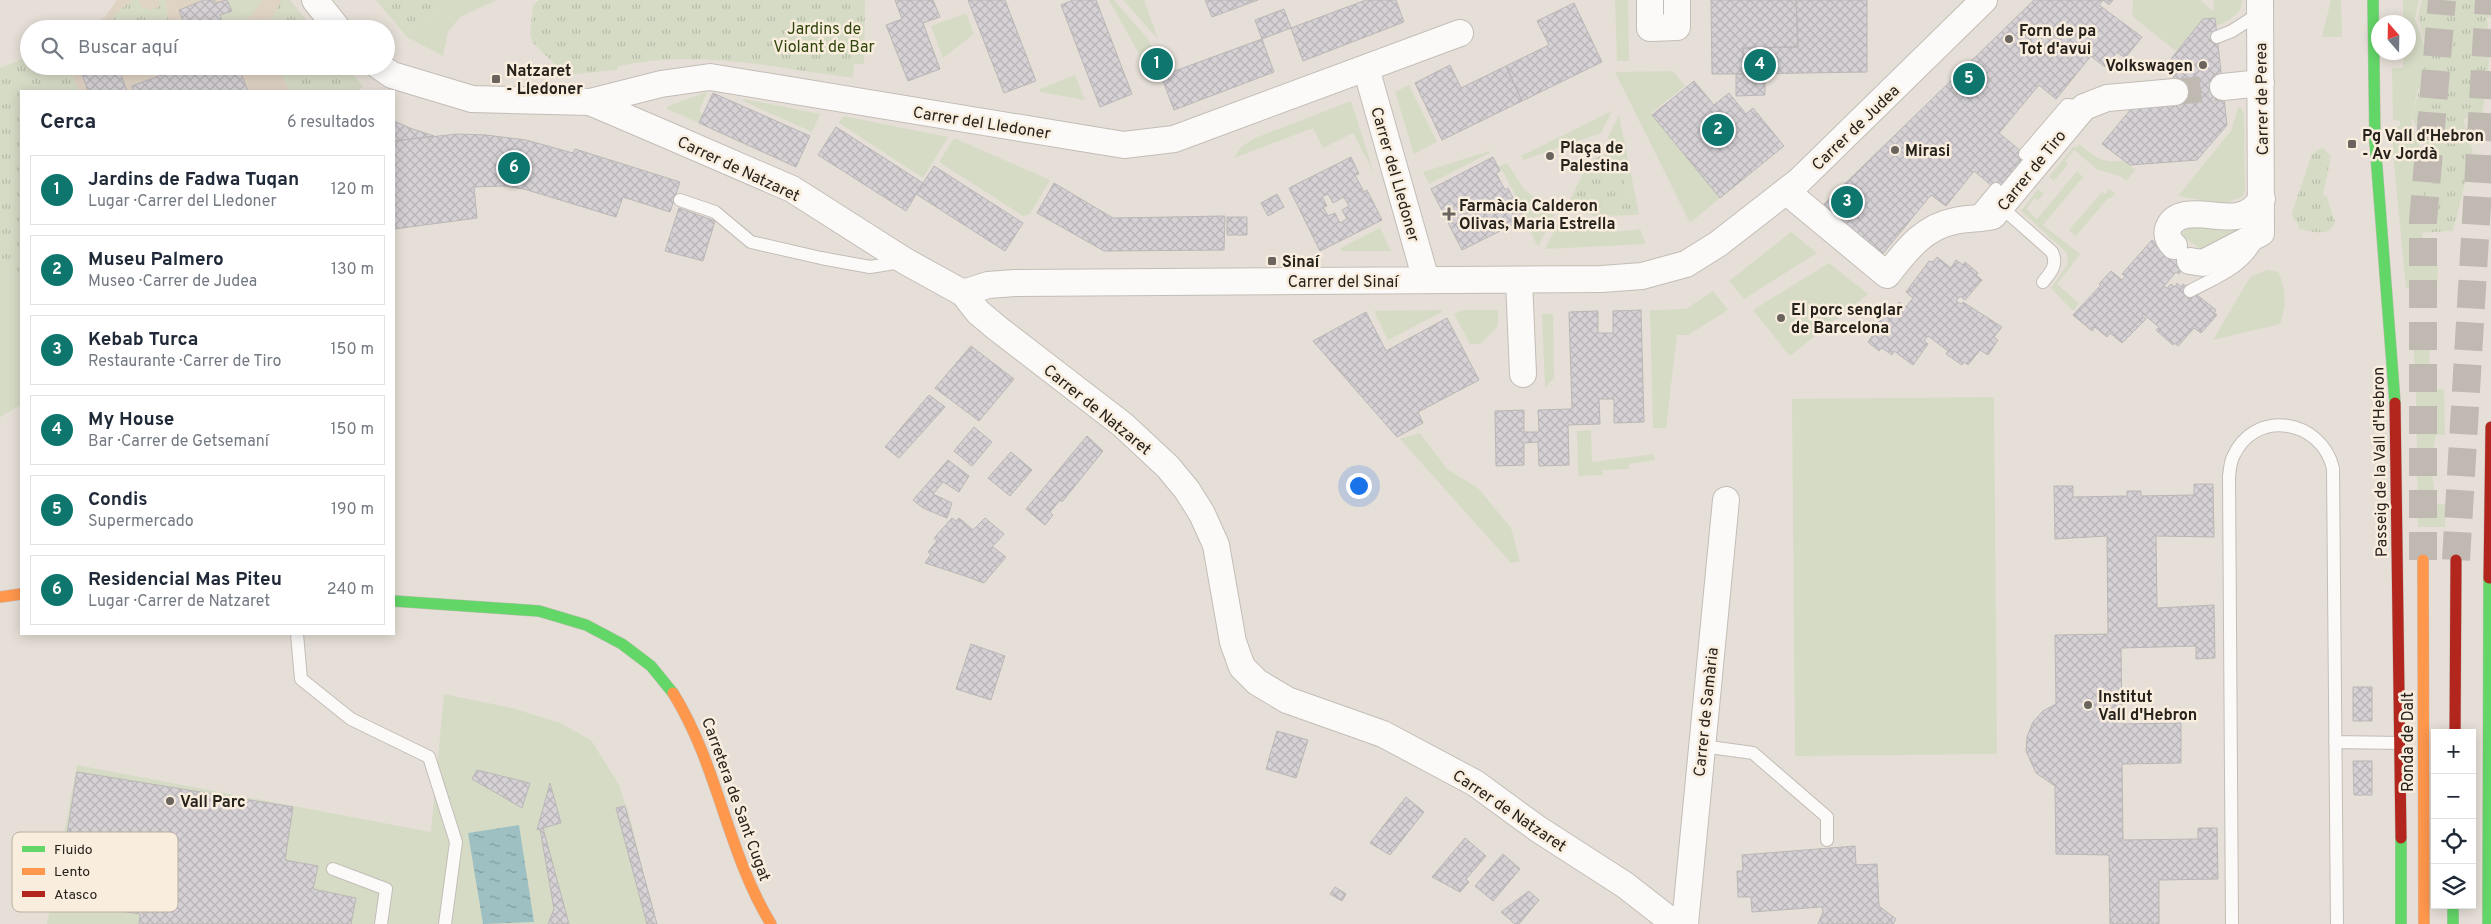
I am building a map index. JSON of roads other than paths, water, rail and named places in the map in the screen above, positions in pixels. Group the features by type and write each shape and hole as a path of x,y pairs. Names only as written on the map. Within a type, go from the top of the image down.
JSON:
{"main road":[{"name":"Passeig de la Vall d'Hebron","path":"2373,0 2375,142 2395,390 2401,743 2401,924"},
{"path":"2488,924 2487,739 2491,427"},
{"name":"Ronda de Dalt","path":"2423,560 2424,924"},
{"path":"2454,729 2456,560"},
{"path":"0,597 20,594"},
{"name":"Carretera de Sant Cugat","path":"395,601 539,611 563,617 608,635 650,666 668,684 690,718 754,895 771,924"},
{"path":"2453,909 2453,924"}],"street":[{"path":"315,0 331,20"},
{"path":"1650,0 1650,28 1677,27 1678,0"},
{"name":"Carrer de Judea","path":"1718,244 1787,192 1984,0"},
{"name":"Carrer de Perea","path":"2260,6 2261,234"},
{"name":"Carrer del Lledoner","path":"590,102 661,84 710,77 1124,144 1174,139 1460,33"},
{"name":"Carrer del Lledoner","path":"1366,68 1426,280"},
{"name":"Carrer de Natzaret","path":"392,75 472,99 590,102 792,190 906,261 963,293 978,312 997,328 1123,425 1168,467 1188,490 1202,514 1216,545 1233,642 1242,667 1257,682 1287,700 1383,734 1475,783 1538,829 1625,885 1675,924"},
{"path":"2223,87 2261,83"},
{"name":"Carrer de Tiro","path":"1787,192 1887,275 1920,236 1945,223 1970,221 1993,216 1998,198 2084,107 2107,98 2175,92"},
{"path":"2261,234 2203,263 2182,253 2168,239 2167,232 2169,226 2181,216 2236,216 2247,213 2262,199"},
{"name":"Carrer del Sinaí","path":"963,293 988,285 1015,283 1602,279 1642,276 1686,264 1718,244"},
{"path":"1519,280 1523,374"},
{"name":"Carrer de Samària","path":"1685,924 1726,500"}],"lane":[{"path":"2217,37 2232,31 2260,6"},
{"name":"Carrer de Tiro","path":"2025,154 2058,114 2068,105 2084,107"},
{"path":"1998,198 2052,252 2056,260 2053,269 2043,282"},
{"path":"680,200 715,212 751,242 870,267 906,261"},
{"path":"2190,291 2237,266 2247,258 2261,234"},
{"path":"2232,924 2229,476 2232,458 2242,443 2256,431 2274,425 2292,426 2308,432 2322,444 2333,468 2337,924"},
{"path":"297,635 301,679 350,719 429,757 456,842 445,924"},
{"path":"2335,742 2401,743"},
{"path":"1702,746 1753,753 1827,817 1827,840"},
{"path":"333,869 386,889 382,924"}],"water":[{"path":"519,825 534,922 483,924 468,833"}],"tunnel":[{"path":"2423,560 2423,221 2442,0"},
{"path":"2456,560 2489,0"},
{"path":"2175,92 2223,87"}],"place":[{"name":"Forn de pa Tot d'avui","path":"2009,39"},
{"name":"Jardins de Fadwa Tuqan","path":"1157,64"},
{"name":"My House","path":"1760,65"},
{"name":"Volkswagen","path":"2203,65"},
{"name":"Natzaret - Lledoner","path":"496,79"},
{"name":"Condis","path":"1969,79"},
{"name":"Museu Palmero","path":"1718,130"},
{"name":"Pg Vall d'Hebron - Av Jordà","path":"2352,144"},
{"name":"Mirasi","path":"1895,150"},
{"name":"Plaça de Palestina","path":"1550,156"},
{"name":"Residencial Mas Piteu","path":"514,168"},
{"name":"Kebab Turca","path":"1847,202"},
{"name":"Farmàcia Calderon Olivas, Maria Estrella","path":"1449,214"},
{"name":"Sinaí","path":"1272,261"},
{"name":"El porc senglar de Barcelona","path":"1781,318"},
{"name":"Institut Vall d'Hebron","path":"2088,705"},
{"name":"Vall Parc","path":"170,801"}],"park label":[{"name":"Jardins de Violant de Bar","path":"824,37"}]}
